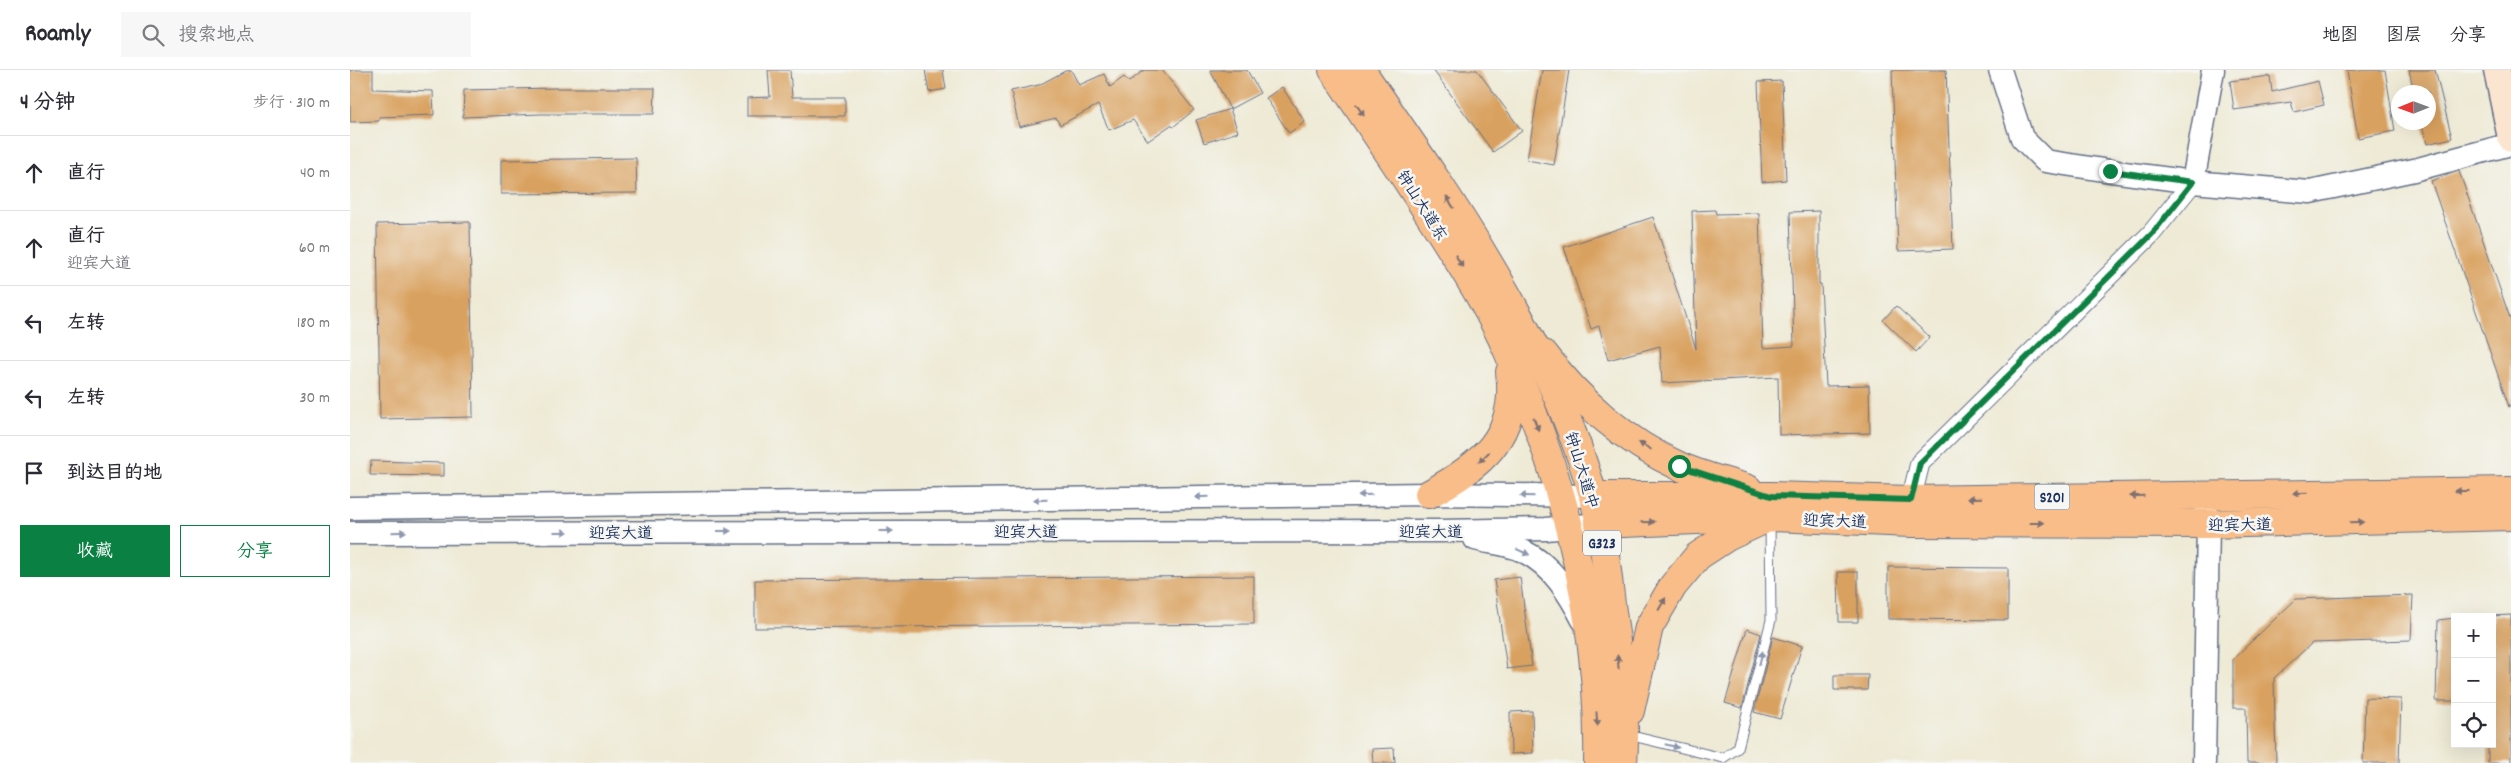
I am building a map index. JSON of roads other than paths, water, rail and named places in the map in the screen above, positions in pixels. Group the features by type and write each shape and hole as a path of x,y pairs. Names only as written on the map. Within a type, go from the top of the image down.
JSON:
{"main road":[{"name":"钟山大道东","path":"1333,70 1413,187 1477,290 1517,340"},
{"name":"钟山大道东","path":"1361,70 1431,171 1500,280 1517,340"},
{"path":"2496,70 2511,138"},
{"path":"1429,494 1460,477 1486,456 1498,440 1509,413 1517,340"},
{"path":"1517,340 1621,432 1679,466 1770,507"},
{"name":"钟山大道中","path":"1517,340 1561,496 1567,527 1577,561 1590,633 1598,733 1598,763"},
{"name":"钟山大道中","path":"1517,340 1570,427 1593,496 1599,524 1616,640 1625,734 1623,763"},
{"name":"迎宾大道","path":"1911,511 2205,494 2511,491"},
{"name":"迎宾大道","path":"1593,496 1770,507 2208,524 2511,516"},
{"path":"1625,734 1649,627 1673,586 1698,556 1770,507"},
{"name":"迎宾大道","path":"1599,524 1770,507"}],"street":[{"path":"2000,70 2022,138 2045,161 2193,182 2310,192 2414,170 2511,144"},
{"path":"1911,511 1920,463 2152,234 2193,182 2213,70"},
{"name":"迎宾大道","path":"350,508 1429,494 1593,496"},
{"path":"2204,763 2208,524 2205,494"},
{"name":"迎宾大道","path":"350,533 1442,531 1567,527 1599,524"},
{"path":"1442,531 1522,550 1532,556 1548,569 1570,594 1590,633"}],"lane":[{"path":"1625,734 1723,758 1738,748 1771,620 1770,507"}]}
